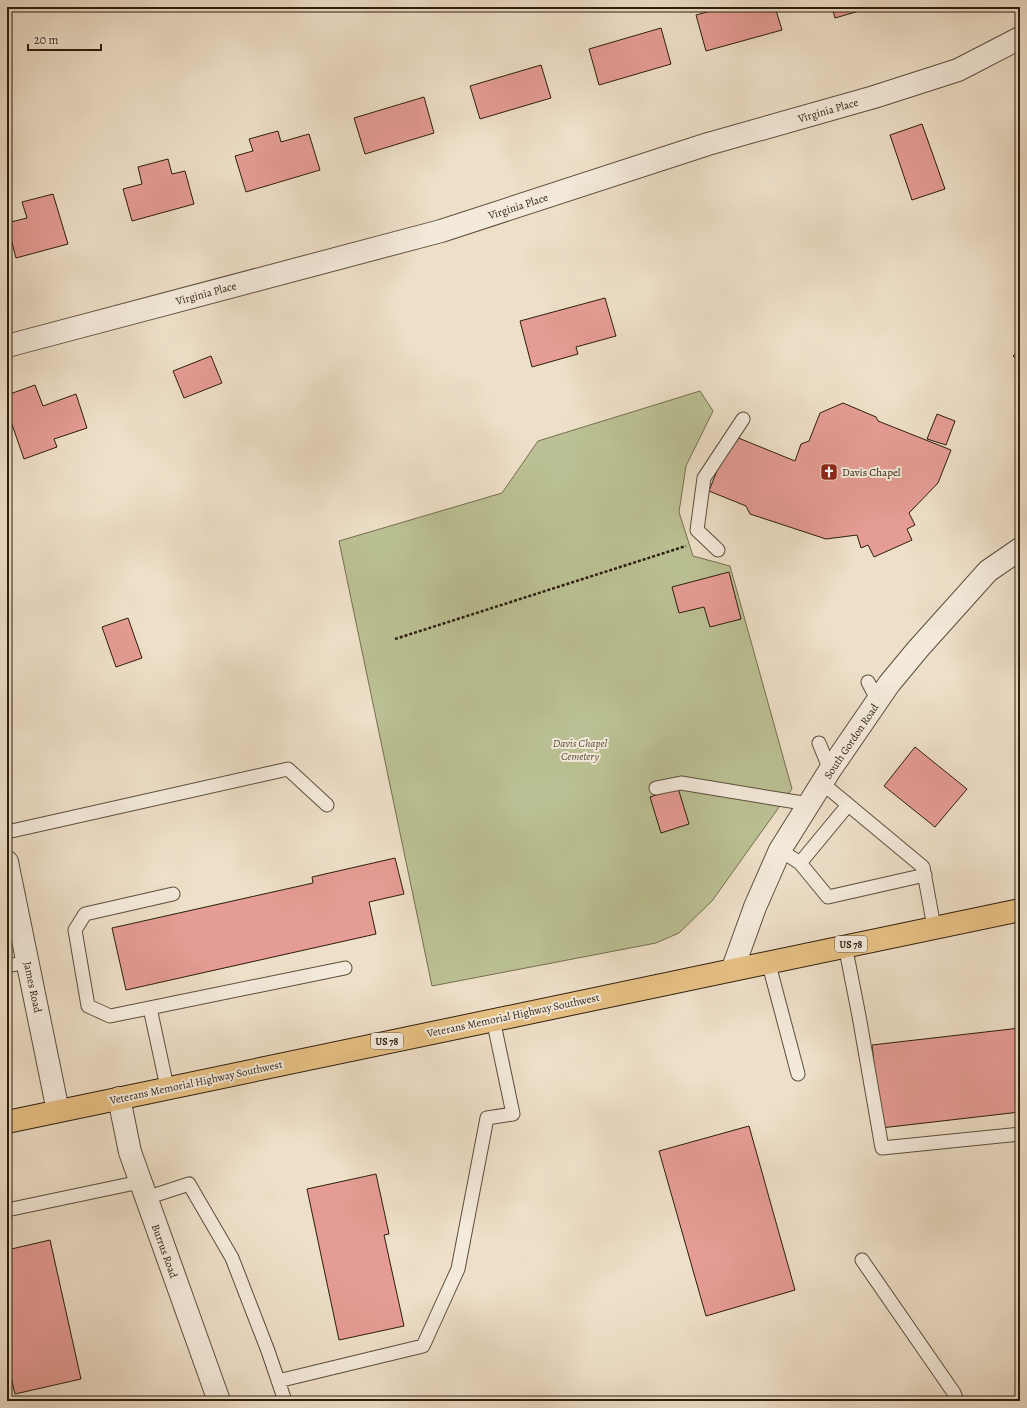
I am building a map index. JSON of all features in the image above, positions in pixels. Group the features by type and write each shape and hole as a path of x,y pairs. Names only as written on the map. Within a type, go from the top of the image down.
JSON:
{"main road":[{"name":"Veterans Memorial Highway Southwest","path":"7,1122 733,968 1020,910"}],"street":[{"name":"Virginia Place","path":"7,346 441,231 708,144 874,97 958,70 1020,38"},
{"name":"South Gordon Road","path":"733,968 754,907 780,850 826,776 878,701 918,649 988,571 1020,548"},
{"name":"James Road","path":"7,862 17,964 58,1111"},
{"name":"Burrus Road","path":"120,1098 130,1152 219,1401"}],"lane":[{"path":"718,550 697,530 704,478 744,419"},
{"path":"868,682 878,701"},
{"path":"819,743 826,776 848,805 923,867 934,927"},
{"path":"7,832 288,769 327,805"},
{"path":"656,788 680,783 809,804"},
{"path":"800,863 848,805"},
{"path":"780,850 800,863 828,897 925,875"},
{"path":"173,894 85,914 75,930 88,1006 110,1016 345,968"},
{"path":"845,945 860,1016 882,1148 1020,1134"},
{"path":"768,961 798,1074"},
{"path":"150,1008 168,1087"},
{"path":"278,1381 423,1346 458,1269 487,1118 513,1114 493,1019"},
{"path":"7,1210 189,1184 232,1258 285,1401"},
{"path":"862,1260 958,1401"}],"path":[{"path":"395,639 708,540"}],"green space":[{"name":"Davis Chapel Cemetery","path":"700,391 713,411 686,466 679,512 693,556 730,566 792,789 712,901 679,933 656,943 432,986 339,541 502,493 538,441"}],"building":[{"path":"725,7 775,7 782,30 706,51 696,15"},
{"path":"832,7 873,7 835,18"},
{"path":"661,28 671,64 599,85 589,49"},
{"path":"541,65 551,98 480,119 470,86"},
{"path":"424,97 434,133 365,154 354,118"},
{"path":"922,124 945,189 912,200 890,135"},
{"path":"278,131 281,142 309,134 320,170 246,192 235,156 253,151 249,139"},
{"path":"168,159 172,174 185,171 194,204 132,221 123,189 142,184 138,167"},
{"path":"53,194 68,244 16,258 7,223 27,218 22,202"},
{"path":"605,298 616,336 576,347 578,354 532,367 520,321"},
{"path":"1020,350 1020,363 1013,356"},
{"path":"211,356 222,383 184,398 173,371"},
{"path":"35,385 43,406 76,394 87,428 54,439 57,447 24,459 7,410 7,395"},
{"name":"Davis Chapel","path":"843,403 876,417 878,421 951,450 938,483 909,513 915,525 907,529 912,540 874,557 868,545 861,548 857,535 826,539 750,514 746,506 709,491 731,435 795,461 801,444 809,441 820,413"},
{"path":"937,414 955,421 946,445 927,439"},
{"path":"729,572 741,619 710,627 704,607 679,613 672,587"},
{"path":"128,618 142,658 116,667 102,627"},
{"path":"915,747 967,789 935,827 884,786"},
{"path":"678,788 689,824 661,833 650,797"},
{"path":"395,858 404,894 369,902 376,934 126,990 112,928 313,883 312,877"},
{"path":"1020,1028 1020,1112 881,1128 872,1045"},
{"path":"749,1126 795,1290 706,1316 659,1151"},
{"path":"376,1174 389,1234 384,1235 404,1326 339,1340 307,1189"},
{"path":"50,1240 81,1379 15,1394 7,1361 7,1250"}],"place":[{"name":"Davis Chapel","path":"829,472"}]}
